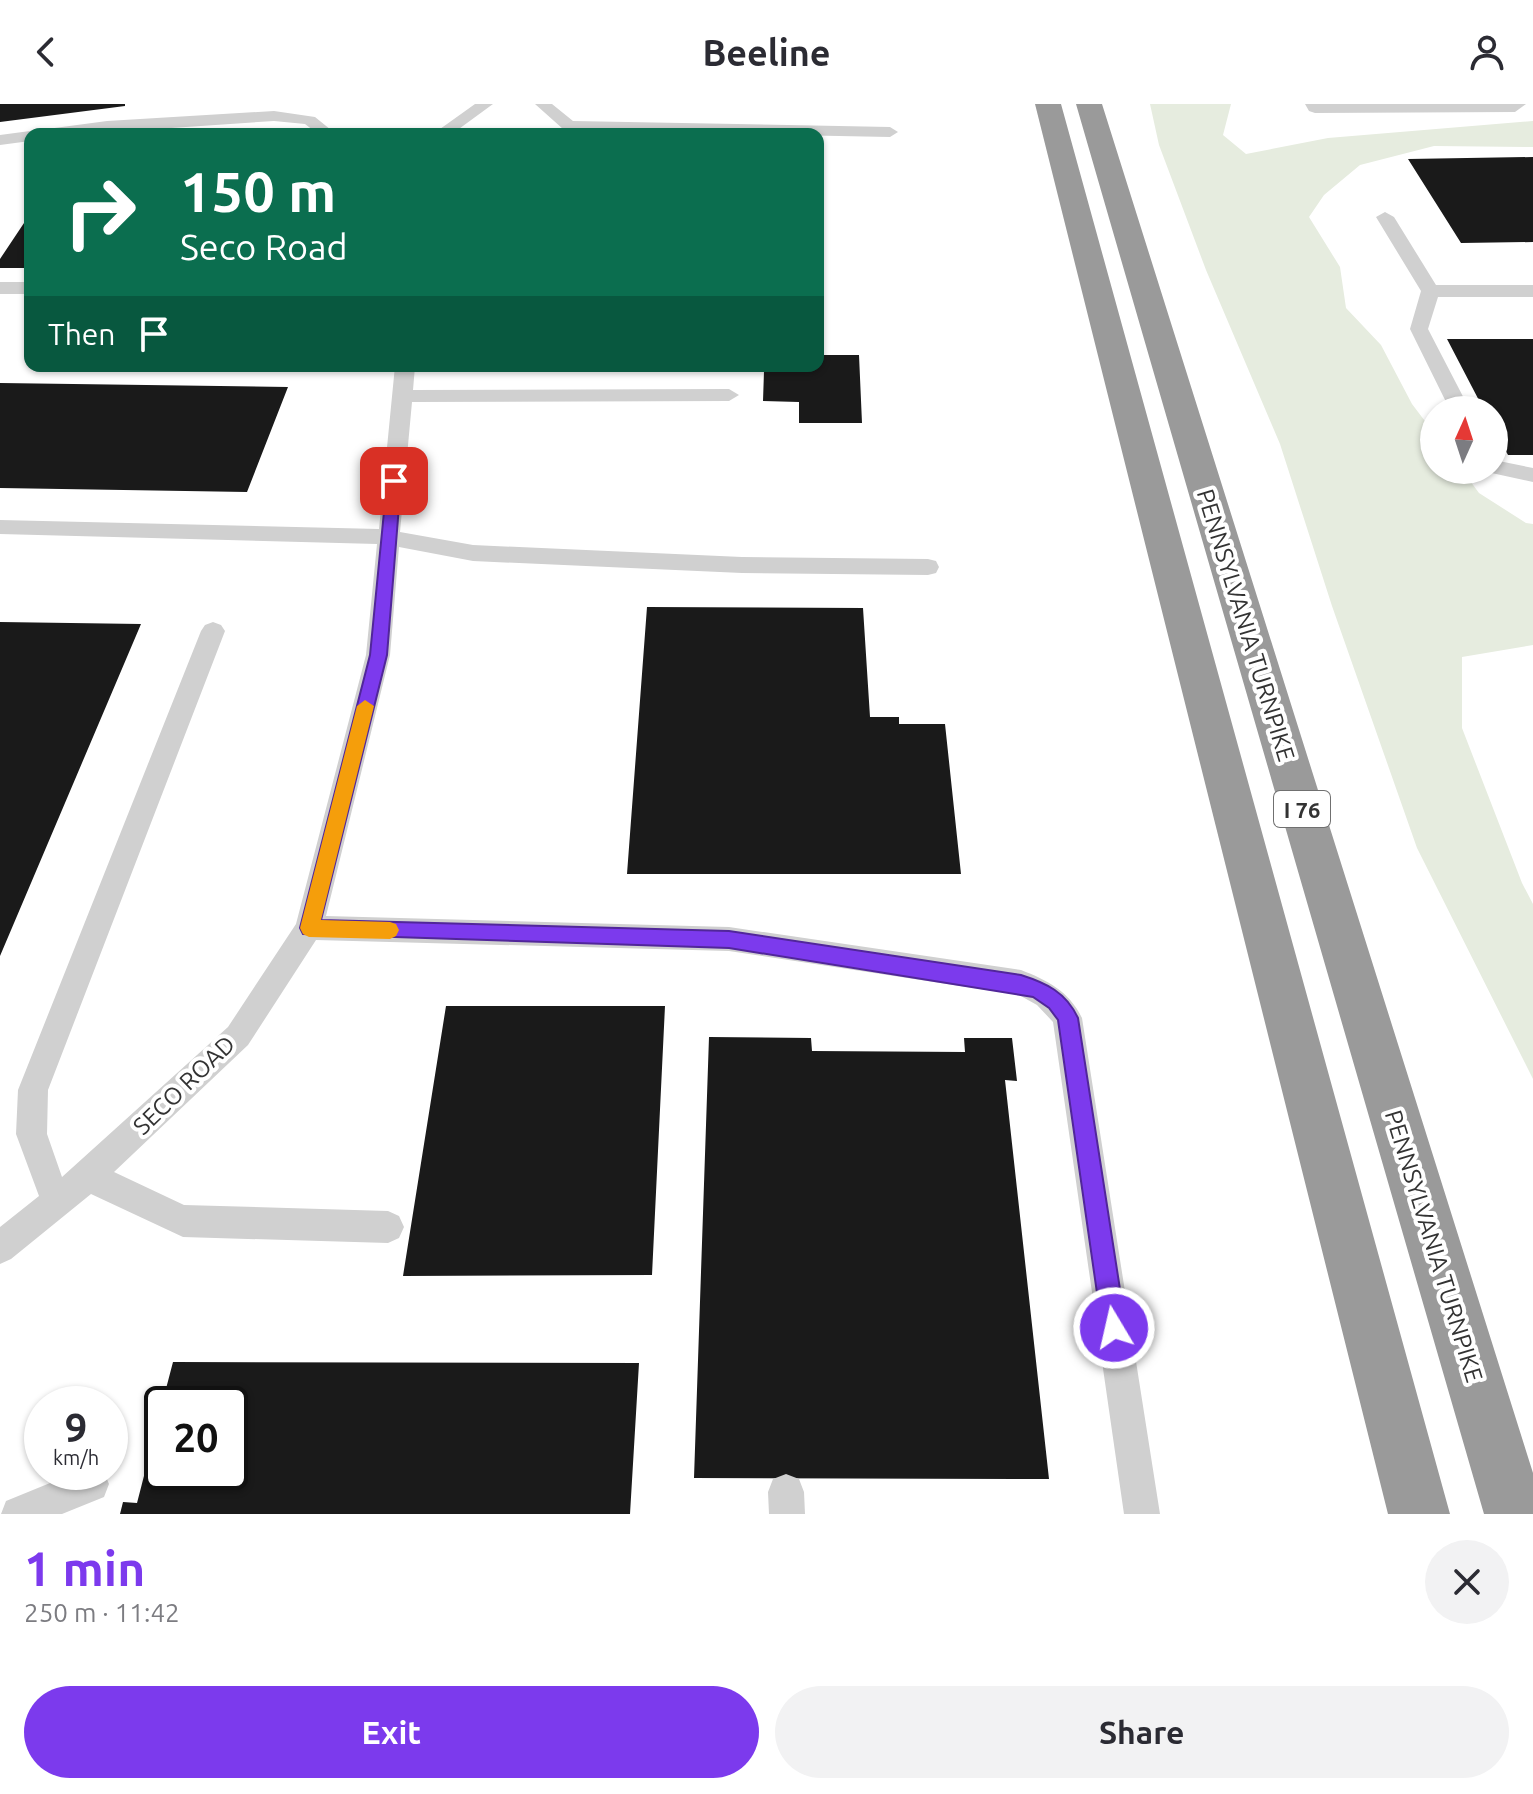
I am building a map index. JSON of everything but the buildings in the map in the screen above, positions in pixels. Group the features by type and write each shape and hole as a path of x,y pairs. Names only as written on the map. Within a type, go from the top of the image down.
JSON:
{"highway":[{"name":"I 76","path":"1048,104 1419,1514"},
{"name":"PENNSYLVANIA TURNPIKE","path":"1089,104 1515,1514"}],"lane":[{"path":"449,128 485,104"},
{"path":"543,104 569,126 676,128"},
{"path":"1313,104 1315,108 1515,107 1518,104"},
{"path":"92,128 274,116 309,120 320,128"},
{"path":"824,131 890,132"},
{"path":"0,140 24,137"},
{"path":"1385,217 1430,291 1419,329 1453,396"},
{"path":"0,288 24,288"},
{"path":"1430,291 1533,291"},
{"name":"SECO ROAD","path":"0,1248 88,1176 238,1036 309,928 378,655 404,372"},
{"path":"402,396 729,395"},
{"path":"1508,470 1533,475"},
{"path":"0,527 389,537 473,553 742,565 928,567"},
{"path":"57,1202 34,1148 29,1125 27,1113 33,1090 213,631"},
{"path":"309,928 729,939 1021,983 1040,990 1056,1002 1067,1018 1142,1514"},
{"path":"88,1176 183,1221 388,1227"},
{"path":"19,1514 77,1490"}],"shaded area":[{"path":"1150,104 1231,104 1223,135 1246,154 1328,138 1533,121 1533,147 1434,146 1360,165 1324,195 1309,217 1340,267 1346,308 1381,345 1420,415 1420,484 1472,484 1479,493 1526,523 1533,524 1533,645 1462,657 1462,728 1533,904 1533,1079 1417,848 1332,606 1280,444 1206,270 1159,145"}],"slow traffic":[{"path":"365,706 309,928 390,930"}],"route":[{"path":"394,481 378,655 309,928 729,939 1021,983 1040,990 1056,1002 1067,1018 1114,1328"}]}
